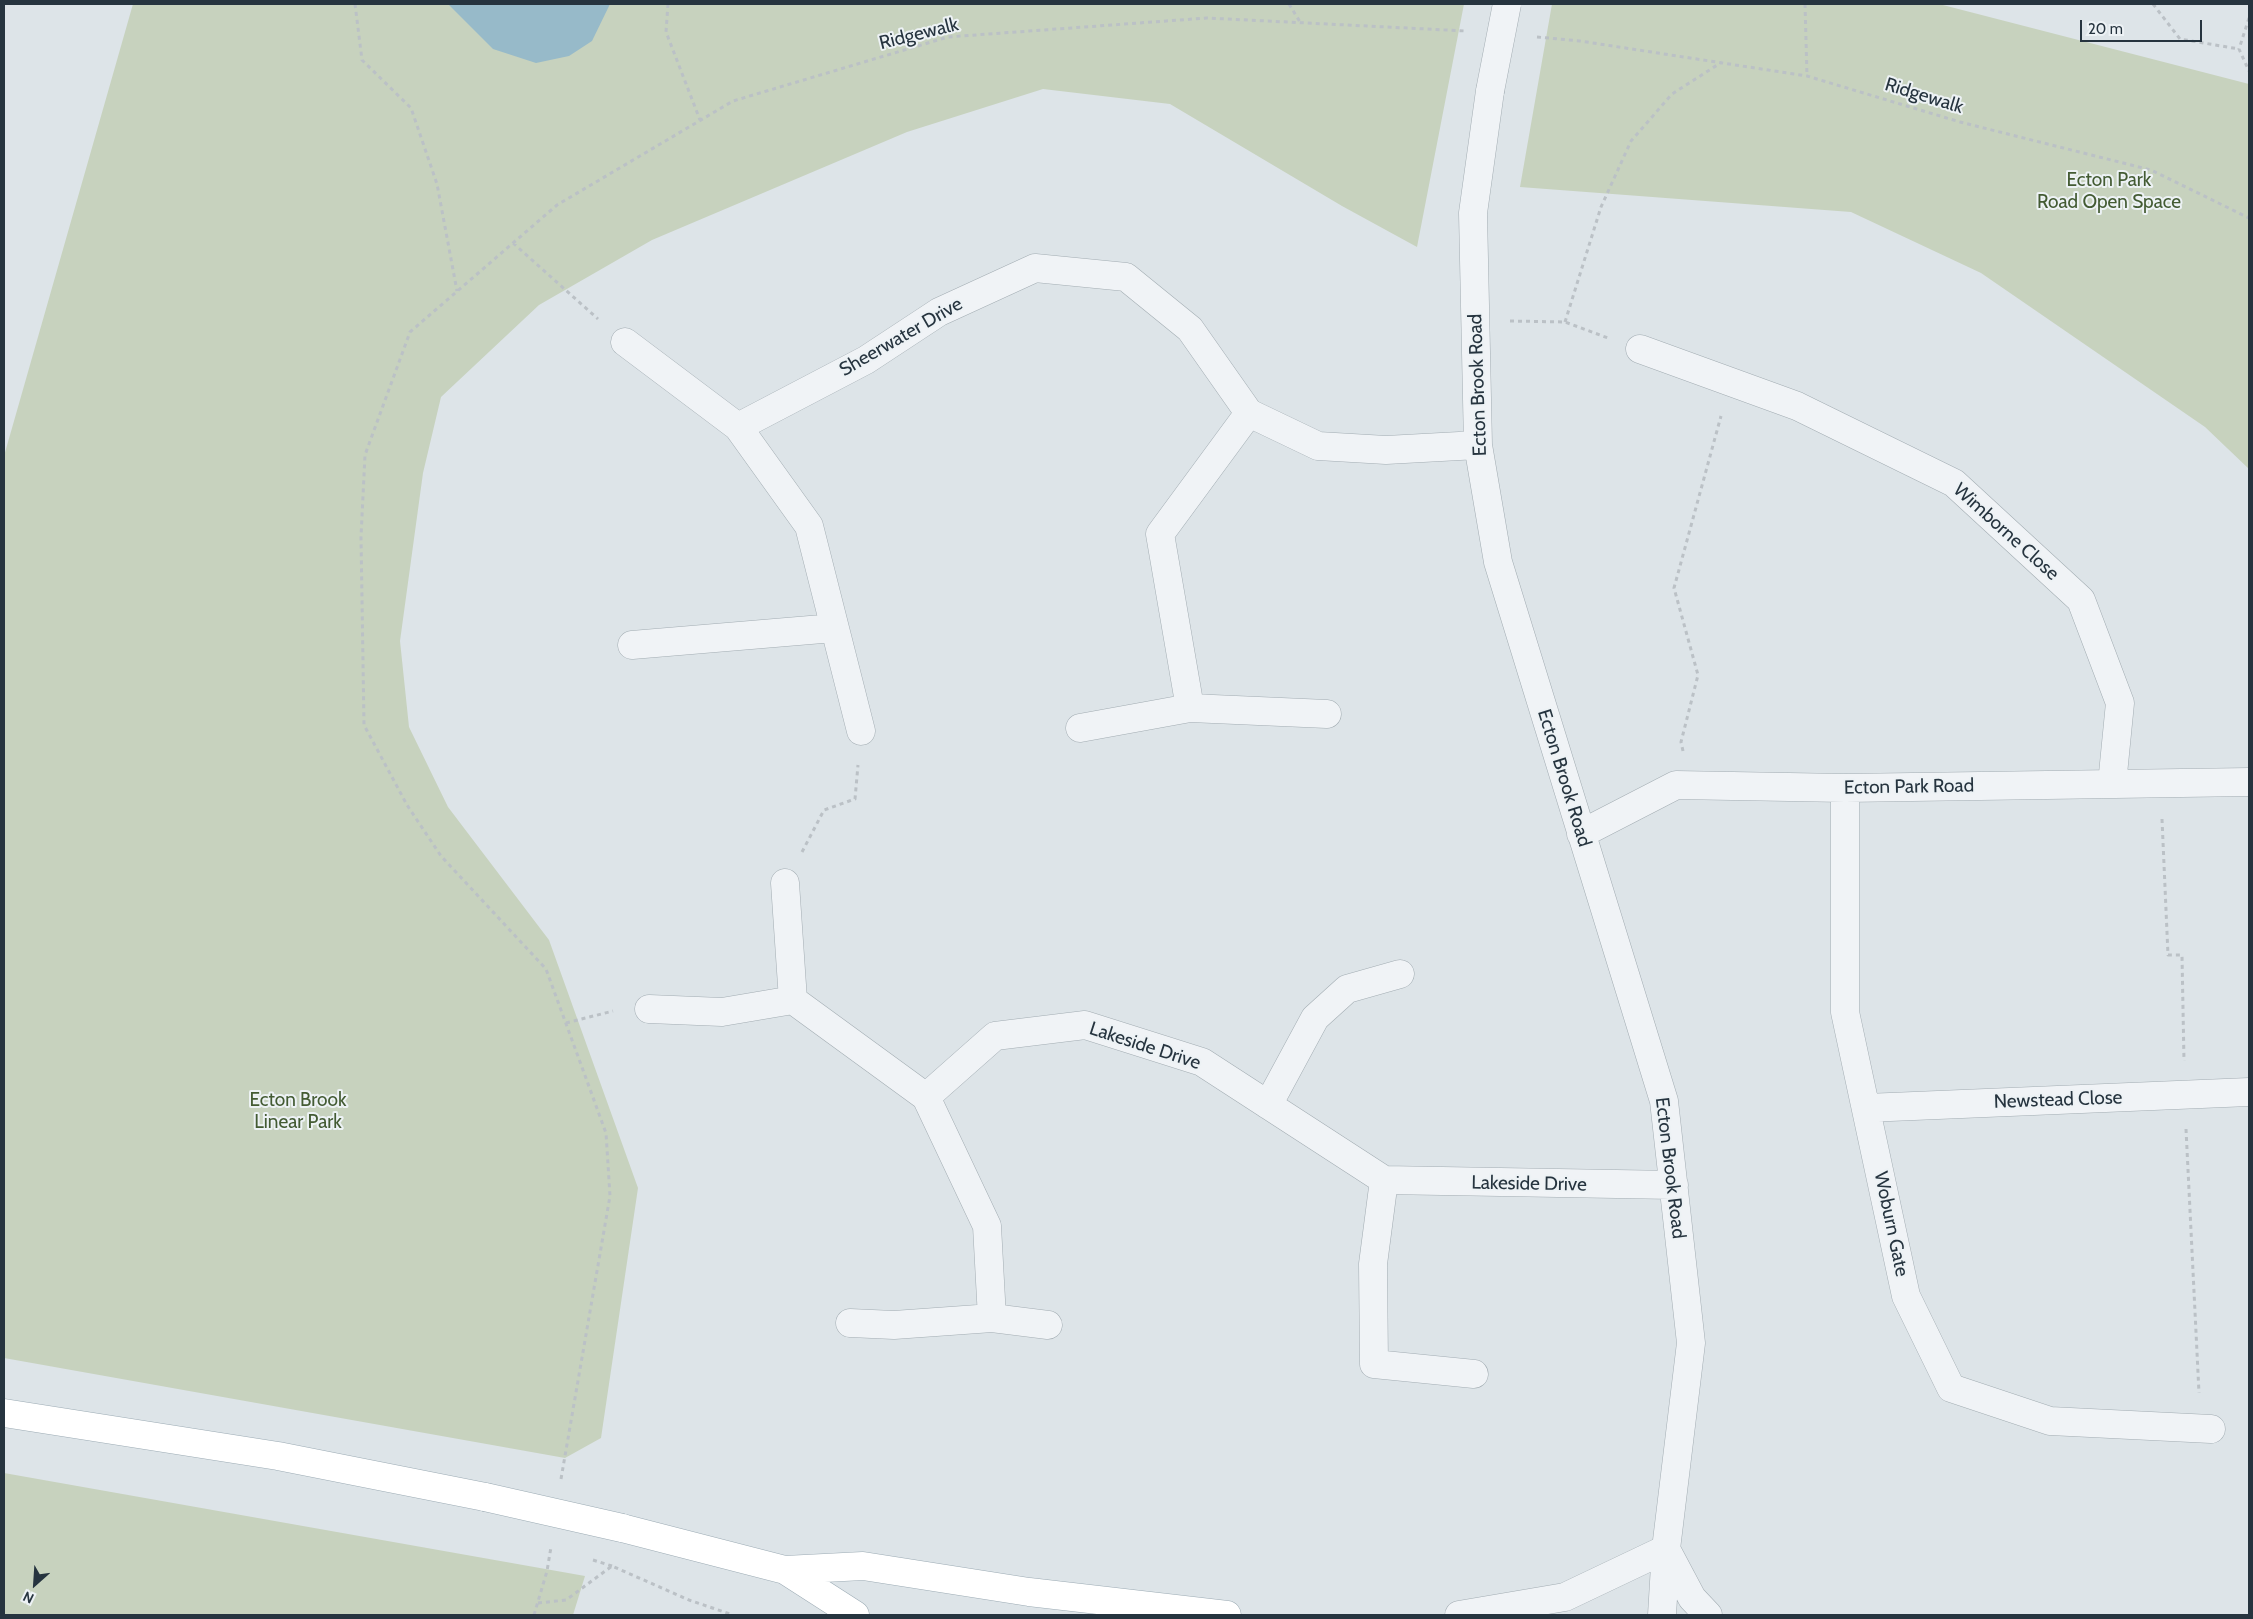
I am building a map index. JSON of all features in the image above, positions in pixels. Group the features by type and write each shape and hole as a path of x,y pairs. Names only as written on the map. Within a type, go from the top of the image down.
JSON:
{"main road":[{"path":"4,1413 278,1456 485,1497 622,1528 785,1570 863,1566 1029,1592 1225,1615"},
{"path":"785,1570 855,1615"}],"street":[{"name":"Ecton Brook Road","path":"1507,4 1490,91 1474,213 1478,445 1498,562 1664,1101 1691,1343 1666,1549 1662,1615"},
{"name":"Sheerwater Drive","path":"738,427 866,360 939,312 1035,268 1126,278 1190,329 1249,413 1318,446 1386,450 1478,445"},
{"path":"625,342 738,427 809,526 861,731"},
{"name":"Wimborne Close","path":"1640,349 1796,406 1954,483 2081,600 2120,704 2112,784"},
{"path":"1190,708 1160,534 1249,413"},
{"path":"632,645 834,628"},
{"path":"1080,728 1190,708 1326,714"},
{"name":"Ecton Park Road","path":"1581,834 1676,786 1845,788 2249,782"},
{"name":"Woburn Gate","path":"1845,788 1845,1012 1906,1296 1951,1388 2050,1420 2206,1429"},
{"path":"785,883 793,1000"},
{"path":"1268,1105 1315,1018 1347,989 1400,974"},
{"path":"649,1009 722,1012 793,1000 926,1096 987,1226 992,1318"},
{"name":"Lakeside Drive","path":"926,1096 995,1036 1085,1025 1202,1062 1384,1180 1674,1185"},
{"name":"Newstead Close","path":"1866,1108 2249,1092"},
{"path":"1384,1180 1373,1264 1374,1364 1474,1374"},
{"path":"850,1323 894,1325 992,1318 1048,1326"},
{"path":"1459,1615 1565,1597 1666,1549 1692,1598 1708,1615"}],"path":[{"path":"355,4 362,60 411,108 437,184 457,291"},
{"path":"668,4 666,32 700,120"},
{"path":"1289,4 1300,23"},
{"path":"1805,4 1808,76"},
{"path":"2153,4 2180,39 2239,49"},
{"name":"Ridgewalk","path":"573,1405 610,1196 606,1132 546,969 441,856 406,805 364,725 360,536 365,455 410,332 557,205 733,101 948,37 1207,18 1447,29"},
{"path":"2249,18 2239,49 2249,71"},
{"name":"Ridgewalk","path":"1580,41 1808,76 1960,122 2151,170 2249,218"},
{"path":"1565,322 1601,208 1631,141 1672,94 1722,62"},
{"path":"513,243 625,342"},
{"path":"1475,321 1565,322 1640,349"},
{"path":"1692,786 1681,742 1698,675 1674,588 1730,382"},
{"path":"785,883 824,810 855,799 861,731"},
{"path":"2160,784 2168,955 2182,955 2185,1095 2206,1429"},
{"path":"566,1023 616,1010 649,1009"},
{"path":"538,1603 566,1600 612,1566 689,1600 733,1615"},
{"path":"534,1615 547,1571"}],"green space":[{"name":"Ecton Brook Linear Park","path":"133,4 1464,4 1417,247 1342,206 1170,104 1043,89 907,132 652,240 539,305 441,397 423,473 400,641 409,727 448,807 549,940 638,1188 601,1438 565,1458 4,1358 4,456"},
{"name":"Ecton Park Road Open Space","path":"1552,4 1939,4 2249,84 2249,469 2205,427 1981,273 1851,212 1520,187"},
{"path":"4,1473 585,1576 573,1615 4,1615"}],"water":[{"path":"448,4 610,4 592,41 569,56 536,63 493,49"}]}
